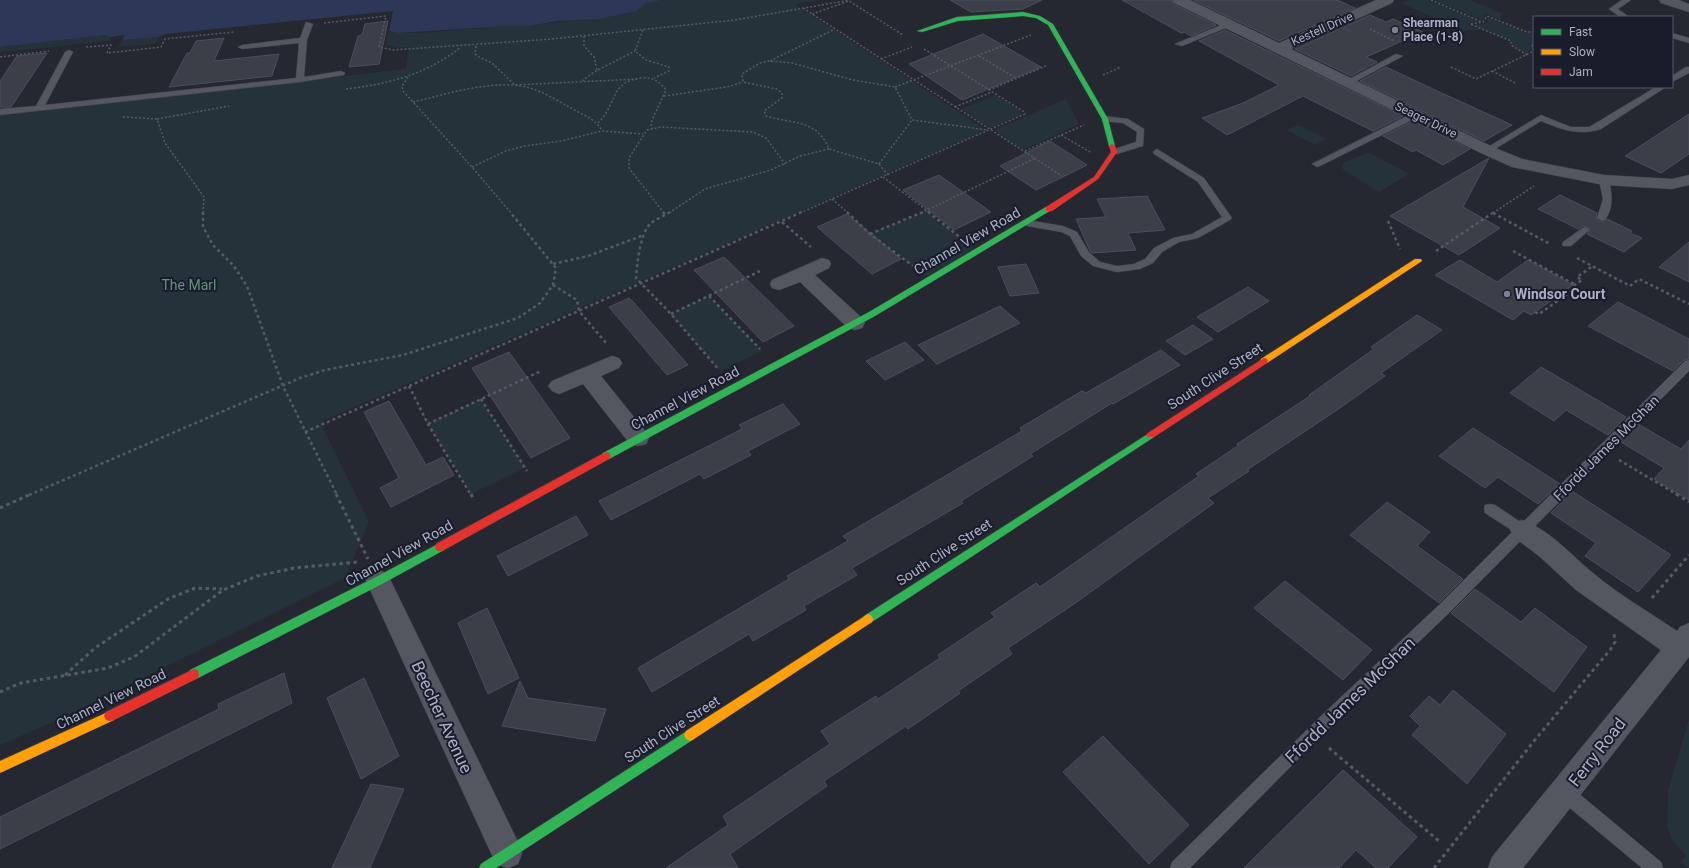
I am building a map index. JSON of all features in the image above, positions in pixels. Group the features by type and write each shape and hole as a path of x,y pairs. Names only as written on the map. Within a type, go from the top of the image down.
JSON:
{"street":[{"name":"Seager Drive","path":"1179,0 1487,150 1518,163 1604,180 1672,184 1689,180"},
{"name":"Kestell Drive","path":"1280,49 1387,0"},
{"path":"1666,0 1689,8"},
{"path":"920,31 957,19 1023,14 1038,17 1050,24 1105,119 1114,152"},
{"name":"Channel View Road","path":"0,767 133,705 378,582 540,491 855,323 930,278 1027,223 1081,189 1096,178 1114,152"},
{"name":"South Clive Street","path":"496,860 1418,261"},
{"path":"779,284 822,264"},
{"path":"803,274 855,323"},
{"path":"559,386 612,362"},
{"path":"587,374 638,438"},
{"path":"1522,530 1549,550 1585,582 1684,641"},
{"name":"Beecher Avenue","path":"378,582 496,860"},
{"name":"Ferry Road","path":"1503,868 1565,793 1684,641"}],"lane":[{"path":"1623,16 1613,9 1627,0"},
{"path":"300,80 303,40 309,24"},
{"path":"1179,44 1229,24"},
{"path":"1673,35 1689,41"},
{"path":"242,47 303,40"},
{"path":"39,108 69,52"},
{"path":"1348,82 1400,56"},
{"path":"1673,79 1689,69"},
{"path":"0,112 300,80 341,73"},
{"path":"1487,150 1542,118 1570,130 1589,131 1598,127 1660,88"},
{"path":"1317,164 1415,115"},
{"path":"1105,119 1125,121 1141,131 1140,144 1114,152"},
{"path":"1027,223 1063,230 1074,234 1085,254 1097,264 1117,269 1136,268 1149,261 1158,250 1176,240 1195,236 1227,218 1201,180 1157,152"},
{"path":"1602,218 1607,210 1609,198 1604,180"},
{"path":"1567,244 1584,230"},
{"name":"Ffordd James McGhan","path":"1178,868 1313,734 1417,636 1522,530 1604,451 1689,364"},
{"path":"1490,509 1522,530"},
{"path":"1565,793 1655,868"}],"path":[{"path":"323,23 386,16 379,47 393,50 476,46 746,19 850,0"},
{"path":"1431,0 1483,22"},
{"path":"802,8 1081,189"},
{"path":"1527,55 1515,49 1511,45 1510,41 1470,24 1483,22 1487,16 1527,32 1533,32"},
{"path":"1346,18 1399,44"},
{"path":"743,82 741,77 745,70 769,61 835,29"},
{"path":"581,81 597,70 623,59 635,51 643,30"},
{"path":"80,48 111,44 106,53 161,47 165,39 236,32"},
{"path":"769,61 792,63 853,80 895,87 1033,35"},
{"path":"584,36 584,46 594,57 597,70"},
{"path":"881,59 918,45"},
{"path":"476,46 475,54 479,58 491,63 515,85 531,88 598,124 602,131"},
{"path":"0,56 56,50"},
{"path":"413,102 489,87 654,78 669,71 669,67 639,56 635,51"},
{"path":"1451,67 1476,79 1533,52"},
{"path":"979,56 1016,78"},
{"path":"989,90 1048,65 1045,59"},
{"path":"1492,71 1515,83"},
{"path":"0,508 282,386 325,370 403,355 518,318 540,303 552,285 556,275 556,268 472,167 403,91 402,86 408,77"},
{"path":"653,128 651,125 652,120 666,90 660,81 654,78"},
{"path":"598,124 605,118 611,99 617,90 623,84 638,79"},
{"path":"664,96 680,92 729,87 743,82 776,89 782,93 782,98 765,110 764,112 766,116 808,124 819,132 827,142 829,149"},
{"path":"895,87 912,120"},
{"path":"955,107 992,92"},
{"path":"305,432 1027,113"},
{"path":"0,692 21,683 108,668 134,657 223,590 257,576 294,568 368,560 282,386 247,286 233,265 213,246 203,226 204,197 165,143 157,119 115,117"},
{"path":"912,120 989,130"},
{"path":"879,164 912,120"},
{"path":"1024,152 1084,125"},
{"path":"665,215 629,168 629,158 644,134 653,128 753,132 764,135 770,140 785,164"},
{"path":"472,167 506,151 602,131 644,134"},
{"path":"1061,135 1107,162"},
{"path":"735,388 671,314 636,278 638,258 644,235 650,224 705,189 771,170 800,156 829,149 879,164 888,174"},
{"path":"870,234 927,211 1034,159"},
{"path":"1418,261 1557,171"},
{"path":"882,177 978,252"},
{"path":"832,199 870,234 930,278"},
{"path":"1493,213 1552,245"},
{"path":"1388,221 1400,250"},
{"path":"782,222 820,255 822,264"},
{"path":"553,264 588,256 644,235"},
{"path":"804,250 811,247"},
{"path":"1513,251 1575,285"},
{"path":"1572,256 1630,286 1639,279 1689,304"},
{"path":"1535,312 1539,314 1576,288 1572,286 1582,280 1577,277 1593,266"},
{"path":"671,314 761,271"},
{"path":"552,285 577,300 579,311 614,353 612,362"},
{"path":"709,296 776,366"},
{"path":"598,345 605,342"},
{"path":"428,424 548,368"},
{"path":"409,386 428,424 487,520"},
{"path":"481,399 540,491"},
{"path":"1604,451 1689,502"},
{"path":"1649,599 1653,597 1689,555"},
{"path":"65,675 74,664 97,646 164,601 182,592 197,588 223,590"},
{"path":"1434,868 1534,741 1610,650 1615,642 1611,628"},
{"path":"1313,734 1440,842"}],"green space":[{"name":"The Marl","path":"662,0 821,0 795,4 986,130 320,422 369,522 345,578 64,717 0,745 0,115 406,69 409,47 396,48 386,44 389,31 398,33 421,33 505,26 529,26 572,20 578,21 637,11 646,3"},
{"path":"1408,0 1428,0 1479,21 1466,24 1480,30 1464,31 1401,3"},
{"path":"1434,0 1470,0 1501,13 1501,20 1487,14 1484,15 1482,20"},
{"path":"1488,17 1527,33 1533,33 1533,42 1529,44 1533,49 1525,53 1514,47 1512,41 1473,25 1488,23"},
{"path":"105,35 111,37 110,41 0,52 0,47"},
{"path":"160,37 154,44 117,47 123,40"},
{"path":"995,95 1020,110 1022,114 990,128 961,109"},
{"path":"1066,99 1079,124 1023,150 994,130"},
{"path":"1298,125 1326,139 1315,145 1287,130"},
{"path":"1367,153 1372,154 1409,174 1379,192 1342,169 1344,162"},
{"path":"927,211 978,252 930,279 870,234"},
{"path":"709,296 762,351 720,371 671,314"},
{"path":"481,399 525,468 471,494 428,424"},
{"path":"1689,719 1688,868 1680,862 1686,856 1672,840 1667,826 1668,791"}],"water":[{"path":"0,0 662,0 646,3 637,11 598,19 557,21 529,26 505,26 398,33 389,31 393,11 165,34 160,37 123,40 124,35 111,37 105,35 0,47"}],"building":[{"path":"950,0 1042,0 1023,9 971,12"},
{"path":"1122,0 1171,0 1173,4 1216,25 1191,36 1184,32 1181,33"},
{"path":"1193,0 1337,0 1355,8 1279,41"},
{"path":"1370,15 1386,22 1393,19 1423,32 1366,57 1377,62 1351,76 1295,49"},
{"path":"388,21 379,64 349,67 358,36 362,35 365,24"},
{"path":"1225,30 1403,116 1373,131 1303,96 1227,135 1202,118 1243,103 1279,85 1199,41"},
{"path":"983,34 1041,67 962,100 909,64"},
{"path":"224,38 214,61 279,54 272,76 169,87 187,53 190,53 196,41"},
{"path":"47,53 11,107 0,107 0,81 17,56"},
{"path":"1386,67 1512,125 1484,141 1360,81"},
{"path":"1689,114 1689,154 1661,173 1625,156"},
{"path":"1413,121 1470,149 1443,165 1416,150 1413,152 1383,136"},
{"path":"1050,141 1087,165 1036,190 1000,166"},
{"path":"1489,158 1463,207 1500,228 1459,255 1390,216"},
{"path":"939,175 991,212 954,230 903,190"},
{"name":"Windsor Court","path":"1560,195 1597,213 1596,219 1601,222 1607,219 1632,231 1630,233 1642,238 1624,252 1587,234 1590,230 1587,227 1583,226 1578,229 1538,209"},
{"path":"1147,196 1165,230 1128,233 1136,250 1092,253 1090,251 1076,219 1106,217 1097,199"},
{"path":"847,214 901,259 872,274 817,227"},
{"path":"1689,242 1689,282 1659,267"},
{"path":"724,257 794,326 763,342 694,270"},
{"name":"Windsor Court","path":"1460,260 1497,282 1528,260 1573,285 1531,315 1524,311 1513,320 1435,275"},
{"path":"1026,264 1039,293 1010,296 998,267"},
{"path":"1248,287 1269,301 1218,332 1197,317"},
{"path":"629,298 688,365 667,375 609,307"},
{"path":"1618,302 1689,339 1689,359 1684,360 1673,371 1588,326"},
{"path":"1000,306 1020,323 937,364 918,345"},
{"path":"1417,315 1442,330 1381,373 1385,376 1208,498 1214,503 1074,604 1008,648 1012,654 958,691 960,693 908,729 906,726 824,781 827,786 730,854 738,868 666,868 728,825 723,816 830,744 821,731 876,696 878,699 940,658 938,655 995,617 991,613 1036,583 1040,587 1199,476 1196,474 1239,445 1237,444 1310,396 1309,395 1374,349 1371,347"},
{"path":"1193,325 1213,339 1185,355 1166,341"},
{"path":"905,342 924,360 885,380 866,361"},
{"path":"1161,350 1180,365 1113,404 1112,403 1030,454 1033,456 961,501 963,503 852,568 857,575 804,606 806,610 753,641 749,634 652,692 638,668 789,579 787,576 848,541 843,536 1022,431 1020,428 1082,391 1086,393"},
{"path":"509,352 570,438 531,458 472,368"},
{"path":"1541,367 1626,417 1608,435 1566,410 1554,421 1510,393"},
{"path":"389,401 426,465 443,457 454,475 391,507 380,488 399,478 364,412"},
{"path":"783,404 800,424 748,451 751,455 704,479 700,474 611,520 599,501 742,429 739,425"},
{"path":"1638,424 1681,449 1689,440 1689,500 1654,479 1664,468 1621,442"},
{"path":"1473,428 1560,484 1538,504 1498,477 1485,488 1439,456"},
{"path":"1572,491 1671,555 1638,592 1585,556 1596,543 1551,513"},
{"path":"1387,502 1430,532 1417,546 1463,579 1439,603 1350,535"},
{"path":"576,516 588,535 508,576 497,556"},
{"path":"1285,581 1372,650 1343,680 1254,608"},
{"path":"1475,589 1521,622 1535,608 1587,647 1554,692 1451,613"},
{"path":"487,608 519,678 488,694 458,623"},
{"path":"284,673 292,703 0,849 0,817 219,709 218,704"},
{"path":"364,678 399,756 361,779 327,698"},
{"path":"520,681 528,698 606,709 595,741 502,726"},
{"path":"1453,690 1506,734 1467,784 1412,735 1420,726 1410,716 1429,696 1440,705"},
{"path":"1103,736 1189,825 1149,864 1063,772"},
{"path":"1343,770 1417,837 1388,868 1376,868 1356,850 1339,868 1244,868"},
{"path":"371,784 404,789 370,868 332,868"}],"traffic: fast":[{"path":"920,31 957,19 1023,14 1038,17 1050,24 1105,119 1112,146"},
{"path":"606,456 872,314 1049,209"},
{"path":"868,619 1151,435"},
{"path":"194,674 378,581 440,547"},
{"path":"485,868 690,735"}],"traffic: slow":[{"path":"1264,361 1418,261"},
{"path":"690,735 868,619"},
{"path":"0,767 110,716"}],"traffic: jam":[{"path":"1049,209 1096,178 1114,152 1112,146"},
{"path":"1151,435 1264,361"},
{"path":"440,547 606,456"},
{"path":"110,716 194,674"}],"place":[{"name":"Shearman Place (1-8)","path":"1395,30"},
{"name":"Windsor Court","path":"1507,294"}]}
